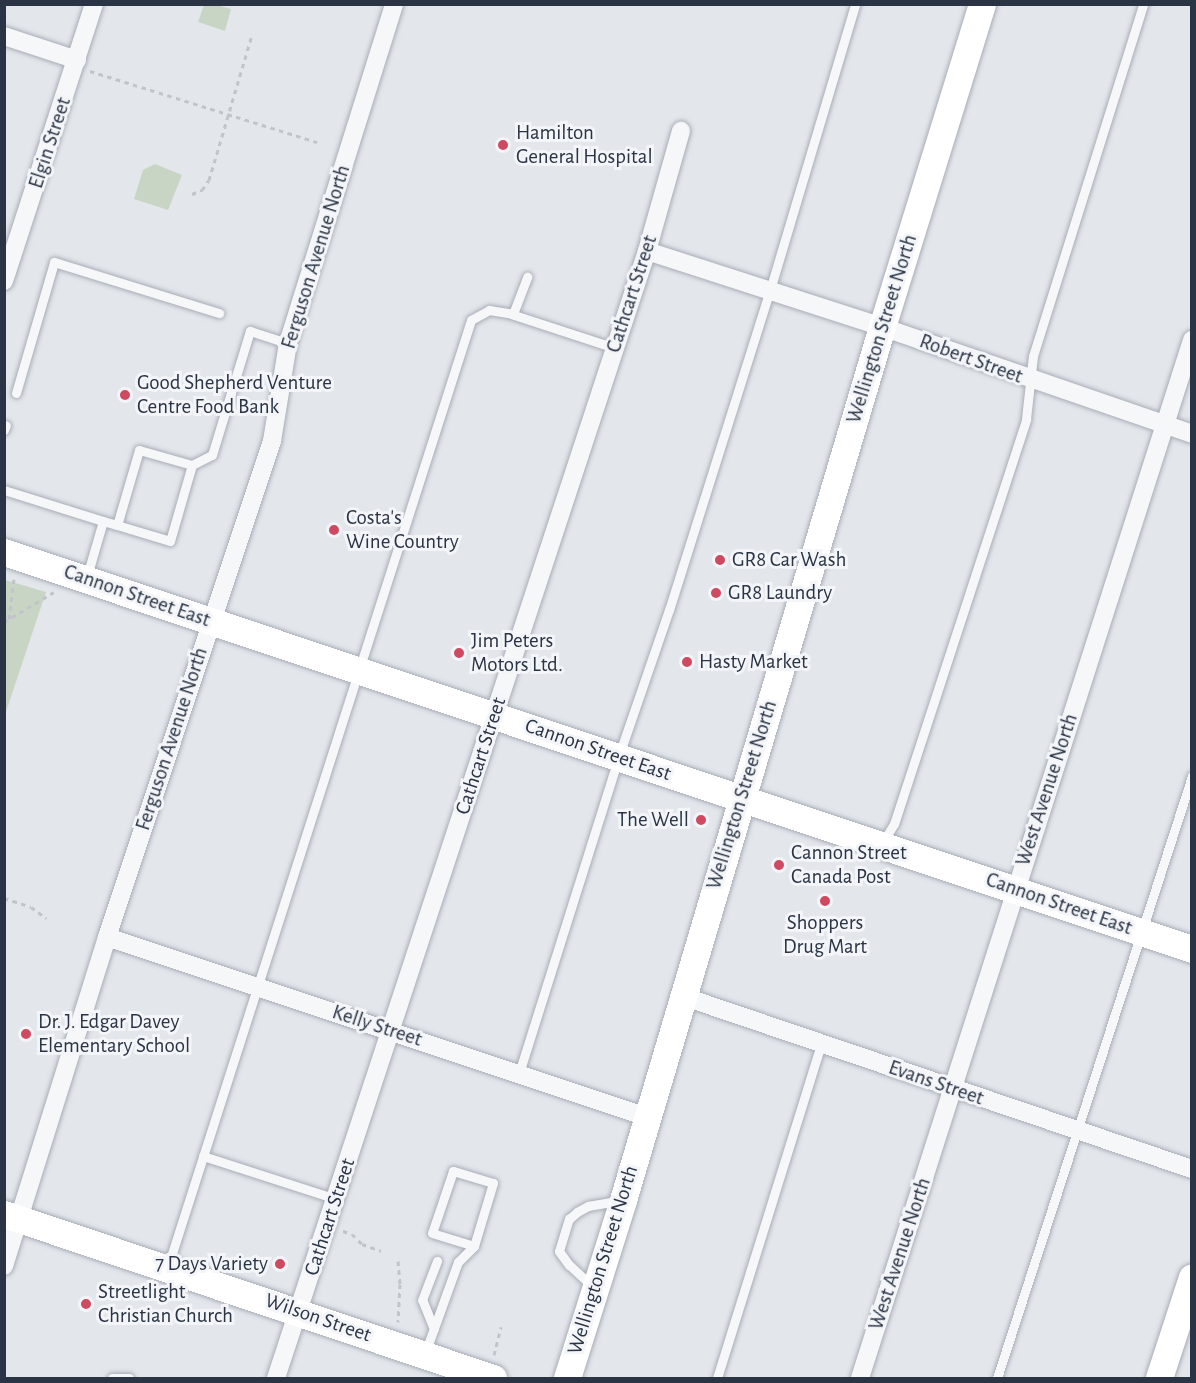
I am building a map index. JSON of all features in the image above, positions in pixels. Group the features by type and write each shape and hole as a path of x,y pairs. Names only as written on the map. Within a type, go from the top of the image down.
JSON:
{"main road":[{"name":"Wellington Street North","path":"567,1378 623,1200 882,327 982,4"},
{"name":"Cannon Street East","path":"11,554 619,755 1191,949"},
{"name":"Wilson Street","path":"12,1217 168,1267 490,1377"},
{"path":"1159,1378 1187,1308 1191,1277"}],"street":[{"name":"Elgin Street","path":"4,281 94,4"},
{"name":"Ferguson Avenue North","path":"4,1266 12,1217 272,441 288,343 394,4"},
{"path":"4,36 77,60"},
{"name":"Cathcart Street","path":"276,1378 647,251 681,131"},
{"name":"Robert Street","path":"647,251 882,327 1191,434"},
{"name":"West Avenue North","path":"860,1378 1191,340"},
{"name":"Kelly Street","path":"107,937 647,1117"},
{"name":"Evans Street","path":"682,996 1191,1169"}],"lane":[{"path":"519,1073 619,755 669,610 770,290 855,4"},
{"path":"882,844 894,824 1026,419 1033,356 1143,4"},
{"path":"16,393 54,262 219,313"},
{"path":"513,315 527,277"},
{"path":"168,1267 471,320 489,310 513,315 615,348"},
{"path":"117,525 140,450 192,465 212,455 250,331 288,343"},
{"path":"4,490 170,541 192,465"},
{"path":"78,576 103,521"},
{"path":"998,1378 1191,776"},
{"path":"717,1378 821,1044"},
{"path":"203,1156 336,1199"},
{"path":"425,1355 458,1262 474,1246 493,1183 453,1171 432,1233 474,1246"},
{"path":"595,1289 569,1266 559,1251 569,1219 588,1206 623,1200"},
{"path":"434,1329 422,1300 437,1261"},
{"path":"112,1378 129,1378"}],"path":[{"path":"192,194 202,190 209,180 252,35"},
{"path":"77,60 86,70 317,142"},
{"path":"9,619 11,554"},
{"path":"4,622 78,576"},
{"path":"4,898 31,907 46,918"},
{"path":"328,1225 352,1234 362,1244 381,1251"},
{"path":"396,1345 400,1284 398,1261"},
{"path":"490,1377 501,1328"}],"green space":[{"path":"204,5 231,9 225,31 198,22"},
{"path":"155,164 182,175 168,210 134,199 143,170"},
{"path":"4,580 46,592 5,715"}],"place":[{"name":"Hamilton General Hospital","path":"503,145"},
{"name":"Good Shepherd Venture Centre Food Bank","path":"125,395"},
{"name":"Costa's Wine Country","path":"334,530"},
{"name":"GR8 Car Wash","path":"720,560"},
{"name":"GR8 Laundry","path":"716,593"},
{"name":"Jim Peters Motors Ltd.","path":"459,653"},
{"name":"Hasty Market","path":"687,662"},
{"name":"The Well","path":"701,820"},
{"name":"Cannon Street Canada Post","path":"779,865"},
{"name":"Shoppers Drug Mart","path":"825,901"},
{"name":"Dr. J. Edgar Davey Elementary School","path":"26,1034"},
{"name":"7 Days Variety","path":"280,1264"},
{"name":"Streetlight Christian Church","path":"86,1304"}]}
